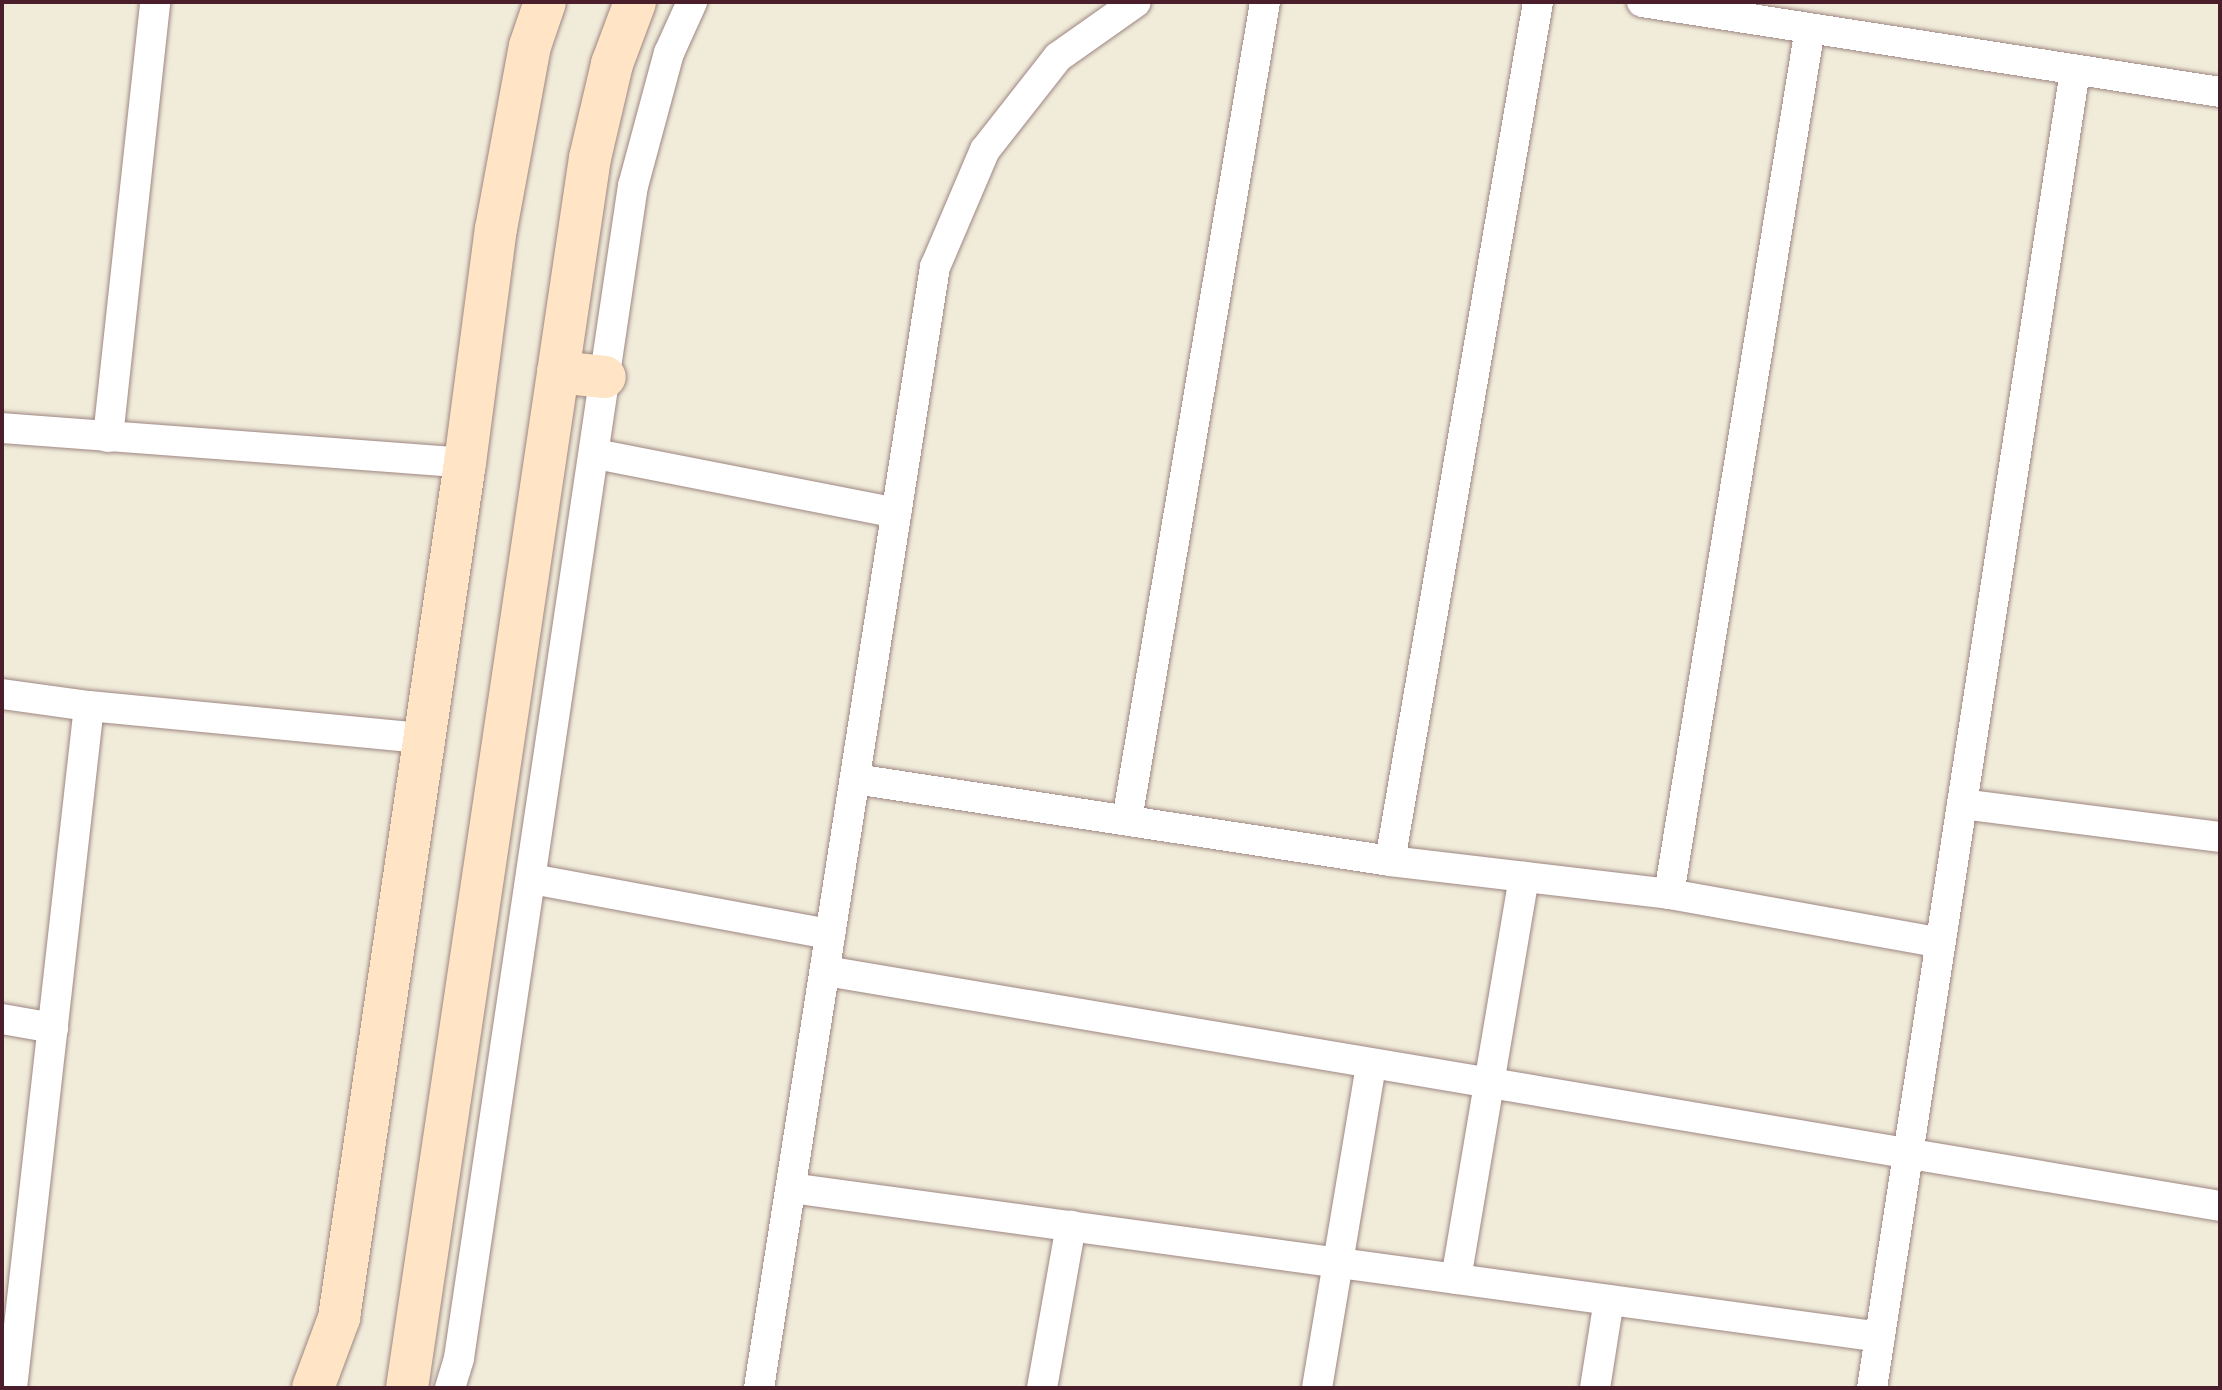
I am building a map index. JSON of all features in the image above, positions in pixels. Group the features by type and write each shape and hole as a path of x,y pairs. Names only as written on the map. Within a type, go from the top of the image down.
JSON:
{"main road":[{"path":"313,1388 339,1318 503,187 530,46 545,2"},
{"path":"407,1388 590,158 612,64 635,2"},
{"path":"558,372 605,377"}],"street":[{"path":"108,437 155,2"},
{"path":"450,1388 459,1358 532,879 633,186 669,53 692,2"},
{"path":"759,1388 935,267 985,150 1058,57 1136,2"},
{"path":"1127,820 1265,2"},
{"path":"1390,861 1538,2"},
{"path":"1642,2 1688,6 2220,92"},
{"path":"1669,894 1810,28"},
{"path":"1872,1388 2075,70"},
{"path":"2,428 465,463"},
{"path":"596,454 896,513"},
{"path":"2,694 89,706 423,738"},
{"path":"12,1388 89,706"},
{"path":"855,779 1390,861 1669,894 1940,943"},
{"path":"1962,804 2220,837"},
{"path":"1456,1279 1524,877"},
{"path":"532,879 830,934"},
{"path":"826,971 2220,1206"},
{"path":"2,1019 53,1028"},
{"path":"1317,1388 1371,1064"},
{"path":"791,1188 1880,1337"},
{"path":"1042,1388 1071,1226"},
{"path":"1595,1388 1609,1300"}]}
